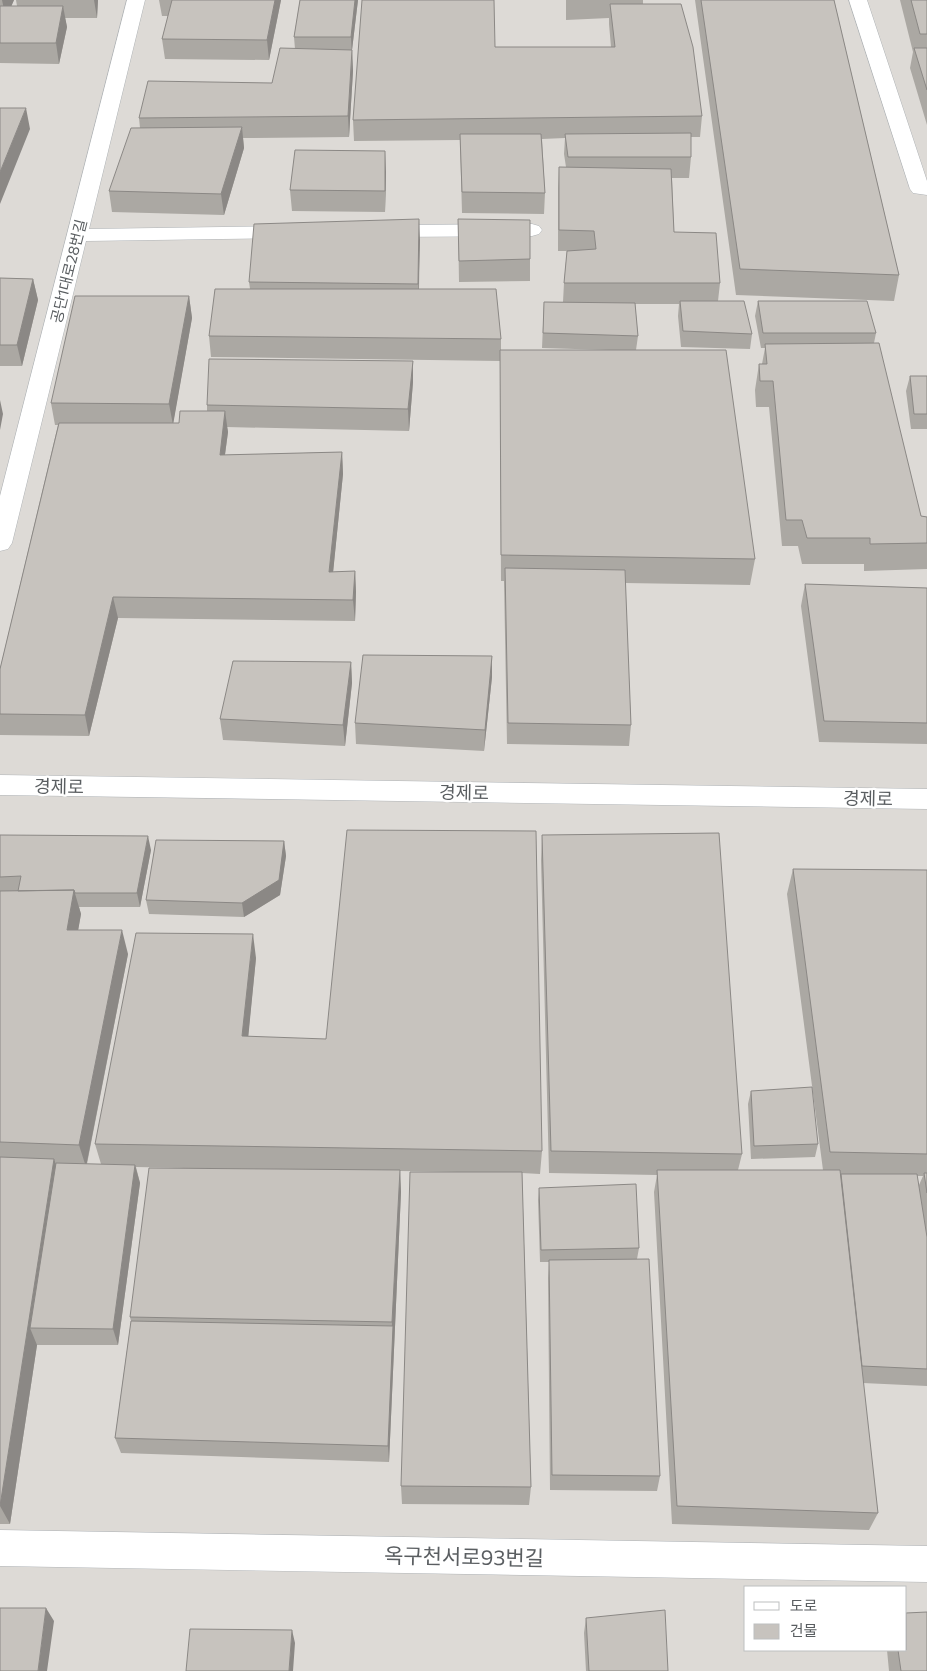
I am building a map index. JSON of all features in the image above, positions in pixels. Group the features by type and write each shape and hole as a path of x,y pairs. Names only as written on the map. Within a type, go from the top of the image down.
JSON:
{"street":[{"name":"공단1대로28번길","path":"0,543 136,0"},
{"path":"858,0 920,189 927,189"},
{"path":"364,232 532,230"},
{"path":"77,235 314,232"},
{"name":"경제로","path":"0,785 927,798"},
{"name":"옥구천서로93번길","path":"0,1548 927,1564"}],"shaded area":[{"path":"0,0 927,0 927,1671 0,1671"}],"building":[{"path":"172,0 275,0 267,40 162,39"},
{"path":"300,0 355,0 351,37 294,37"},
{"path":"362,0 494,0 495,47 615,47 610,4 681,4 693,47 702,116 353,120"},
{"path":"701,0 834,0 899,275 740,269"},
{"path":"911,0 927,0 927,34 920,34"},
{"path":"0,6 63,6 56,43 0,43"},
{"path":"280,48 352,50 348,116 139,118 148,81 272,83"},
{"path":"914,48 927,48 927,90"},
{"path":"0,108 26,108 0,172"},
{"path":"242,127 221,194 109,191 131,128"},
{"path":"691,133 691,157 568,157 565,134"},
{"path":"460,134 541,134 545,193 462,192"},
{"path":"295,150 385,151 385,191 290,190"},
{"path":"559,167 671,169 674,232 716,233 720,283 564,283 567,251 596,249 594,231 559,230"},
{"path":"419,219 418,284 249,282 254,224"},
{"path":"458,219 530,220 530,259 459,261"},
{"path":"0,278 33,279 17,345 0,345"},
{"path":"215,289 496,289 501,339 209,336"},
{"path":"75,296 189,296 169,404 51,403"},
{"path":"680,301 744,301 752,334 683,331"},
{"path":"758,301 867,301 876,333 763,333"},
{"path":"544,302 635,303 638,336 543,333"},
{"path":"879,343 921,516 927,517 927,543 870,544 870,538 807,538 802,520 786,520 773,381 760,381 759,364 767,364 765,344"},
{"path":"500,350 726,350 755,559 501,555"},
{"path":"209,359 413,361 408,409 207,405"},
{"path":"910,376 927,376 927,414 914,414"},
{"path":"180,411 225,411 220,455 342,452 329,572 355,571 353,600 113,597 85,715 0,714 0,669 59,423 179,423"},
{"path":"505,568 625,570 631,725 508,723"},
{"path":"805,584 927,588 927,723 824,721"},
{"path":"363,655 492,656 485,730 355,723"},
{"path":"233,661 351,662 343,725 220,719"},
{"path":"347,830 536,831 542,1151 95,1144 136,933 253,934 242,1036 326,1039"},
{"path":"719,833 742,1154 551,1151 542,835"},
{"path":"0,835 148,836 137,893 75,893 74,890 18,891 21,876 0,877"},
{"path":"156,840 284,841 279,880 242,903 146,900"},
{"path":"793,869 927,870 927,1154 830,1152"},
{"path":"74,890 67,930 122,930 79,1145 0,1142 0,891"},
{"path":"812,1087 818,1144 754,1146 751,1091"},
{"path":"0,1157 54,1159 0,1506"},
{"path":"56,1163 135,1165 113,1329 30,1328"},
{"path":"149,1168 400,1170 392,1322 130,1317"},
{"path":"657,1170 840,1170 878,1513 677,1506"},
{"path":"410,1172 522,1172 531,1487 401,1486"},
{"path":"924,1173 927,1173 927,1193"},
{"path":"841,1174 917,1174 927,1237 927,1369 862,1366"},
{"path":"636,1184 639,1248 541,1250 539,1188"},
{"path":"649,1259 660,1476 552,1475 549,1260"},
{"path":"131,1321 393,1326 388,1446 115,1438"},
{"path":"0,1608 46,1608 38,1671 0,1671"},
{"path":"665,1610 668,1671 589,1671 586,1618"},
{"path":"927,1612 927,1671 901,1671 898,1651 907,1651 907,1613"},
{"path":"190,1629 292,1630 289,1671 186,1671"}]}
